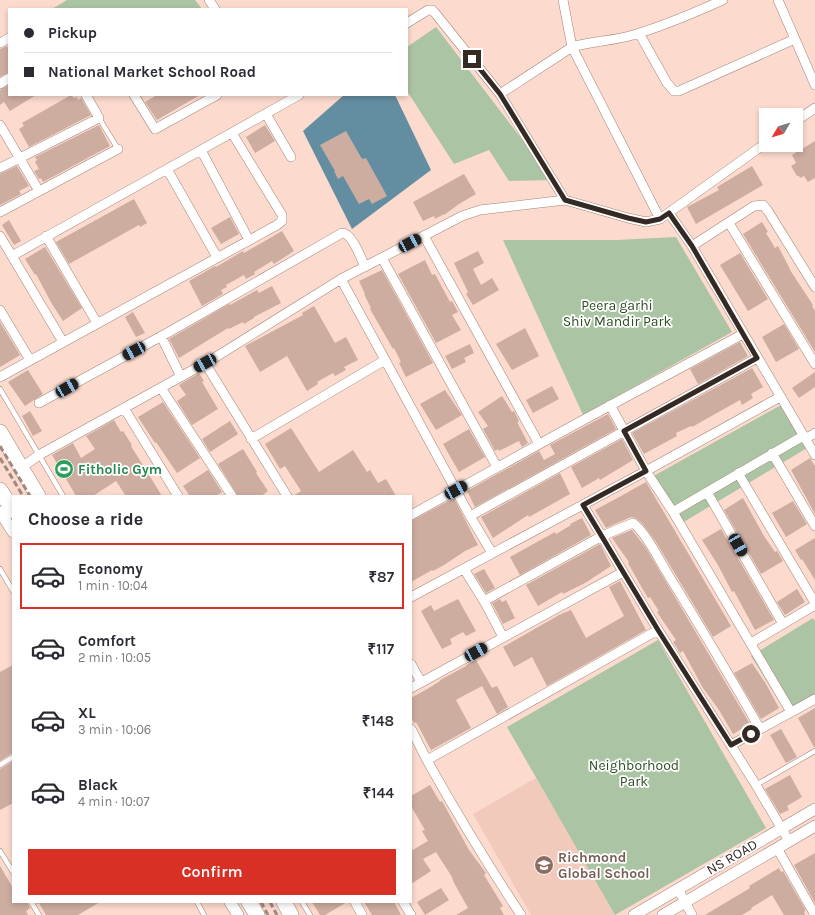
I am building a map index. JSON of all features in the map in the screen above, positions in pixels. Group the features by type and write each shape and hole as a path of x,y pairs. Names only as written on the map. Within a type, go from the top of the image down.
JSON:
{"highway":[{"path":"0,432 37,495"},
{"path":"0,490 12,509"},
{"path":"250,903 257,915"},
{"path":"285,903 291,915"}],"street":[{"path":"208,0 214,8"},
{"path":"563,0 572,47 660,219"},
{"path":"500,94 572,47 618,39 639,33 677,20 723,0"},
{"path":"778,0 815,85"},
{"path":"408,22 422,12 432,10 500,94 565,200"},
{"path":"639,33 667,83 674,91 679,91 795,39"},
{"path":"0,168 99,118 87,96"},
{"path":"136,96 155,129 215,96"},
{"path":"12,256 296,96"},
{"path":"803,117 815,108"},
{"path":"266,114 291,157"},
{"path":"0,125 39,191"},
{"path":"0,377 282,221 282,215 232,133"},
{"path":"21,468 39,455 205,363 341,279 462,216 480,210 565,200 646,222 660,219 759,148"},
{"path":"0,212 118,149"},
{"path":"201,150 249,240"},
{"path":"167,169 217,257"},
{"path":"692,246 754,206 763,205 815,287"},
{"path":"669,213 692,246 815,455"},
{"path":"729,223 815,364"},
{"path":"39,403 161,336 342,233 346,233 350,237 365,267"},
{"path":"0,236 63,342"},
{"path":"46,236 97,323"},
{"path":"424,236 538,444"},
{"path":"382,258 497,467"},
{"path":"341,279 470,516 492,553"},
{"path":"0,310 30,360"},
{"path":"412,514 538,444 743,334"},
{"path":"161,336 181,377"},
{"path":"470,516 757,358"},
{"path":"251,439 385,360"},
{"path":"205,363 286,495"},
{"path":"161,388 231,495"},
{"path":"412,596 646,471 780,397"},
{"path":"610,405 646,471 751,643 791,712"},
{"path":"124,408 177,495"},
{"path":"672,512 772,453 815,433"},
{"path":"772,453 815,526"},
{"path":"738,473 815,604 751,643"},
{"path":"707,492 783,624"},
{"path":"583,505 658,630 756,785 789,841"},
{"path":"0,512 12,530"},
{"path":"484,601 602,536 633,523 637,526 715,649 760,729"},
{"path":"464,568 503,637"},
{"path":"412,687 623,572"},
{"path":"427,760 658,630"},
{"path":"412,666 421,682"},
{"path":"731,745 815,699"},
{"path":"412,732 494,874 521,915"},
{"path":"634,915 815,808"},
{"name":"NS ROAD","path":"663,915 815,826"},
{"path":"777,848 815,915"},
{"path":"678,889 692,915"},
{"path":"231,903 238,915"},
{"path":"356,903 362,915"},
{"path":"404,903 411,915"}],"lane":[{"path":"99,118 118,149"},
{"path":"0,389 62,495"},
{"path":"0,569 12,589"},
{"path":"756,785 815,751"},
{"path":"0,765 12,758"},
{"path":"0,851 12,870"},
{"path":"32,903 39,915"},
{"path":"198,903 204,915"},
{"path":"303,903 310,915"}],"shaded area":[{"name":"Richmond Global School","path":"536,778 615,915 531,915 473,814"}],"green space":[{"path":"67,0 195,0 201,8 54,8"},
{"path":"436,27 553,180 509,181 489,150 454,164 408,93 408,46"},
{"name":"Peera garhi Shiv Mandir Park","path":"676,237 732,332 583,415 503,240 617,240"},
{"path":"781,405 807,448 677,526 650,478"},
{"path":"813,618 815,621 815,702 789,717 751,656"},
{"name":"Neighborhood Park","path":"658,640 766,828 615,915 507,727"}],"water":[{"path":"343,96 395,96 431,170 352,229 303,131"}],"building":[{"path":"7,46 8,48 8,73 0,77 0,49"},
{"path":"8,86 8,96 34,96 10,111 4,102 0,105 0,90"},
{"path":"69,96 74,98 77,97 78,100 81,98 91,115 29,147 19,129 24,126 22,123"},
{"path":"155,96 198,96 157,120 145,102"},
{"path":"99,125 110,146 43,182 41,178 39,179 34,171 39,169 35,162 37,160 35,157"},
{"path":"265,125 275,141 255,153 246,137"},
{"path":"346,131 362,159 366,158 387,196 372,204 369,199 359,204 343,176 338,179 320,145"},
{"path":"815,141 815,178 808,182 804,176 800,178 797,176 791,166 796,163 792,155 797,152 803,152 803,148"},
{"path":"17,166 29,186 19,191 21,194 0,205 0,174"},
{"path":"752,166 763,185 696,224 687,207 719,190 717,187"},
{"path":"464,174 476,194 444,215 435,219 434,216 423,221 413,202"},
{"path":"134,199 147,223 140,227 139,225 69,264 56,242"},
{"path":"230,217 239,234 221,244 211,228"},
{"path":"9,220 21,241 14,245 2,225"},
{"path":"762,222 768,232 766,233 775,248 778,246 790,270 813,305 812,306 815,311 815,352 743,234"},
{"path":"282,231 294,251 274,264 272,261 254,272 255,274 246,279 244,275 226,285 227,287 221,290 223,294 202,306 189,281 243,251 244,253"},
{"path":"45,247 82,308 63,321 36,274 35,275 25,259"},
{"path":"478,251 484,263 473,269 481,285 492,278 499,290 473,305 466,294 468,292 454,263"},
{"path":"740,253 768,299 748,311 720,265"},
{"path":"425,260 432,275 435,274 450,302 452,301 458,312 452,315 461,330 436,343 398,274"},
{"path":"382,270 433,363 406,377 394,348 393,349 370,309 371,308 359,281"},
{"path":"272,286 281,303 244,324 243,322 229,329 228,328 179,358 169,339 229,304 230,305 257,290 259,293"},
{"path":"314,306 335,343 346,337 358,360 344,367 346,370 335,376 333,373 317,382 318,384 307,391 287,356 260,372 245,346 303,315 302,313"},
{"path":"133,312 145,333 136,337 125,317"},
{"path":"0,322 20,355 0,367"},
{"path":"784,324 799,349 776,362 762,337"},
{"path":"525,328 539,356 512,370 496,344"},
{"path":"740,342 748,356 698,384 690,369"},
{"path":"470,344 474,353 464,358 466,362 452,369 445,356"},
{"path":"752,368 763,387 751,394 753,398 742,405 740,400 692,427 691,426 676,433 677,436 644,454 632,433"},
{"path":"28,370 43,394 25,406 8,382"},
{"path":"815,372 815,387 799,398 792,388"},
{"path":"199,373 204,381 202,382 218,409 192,425 177,401 186,395 179,385"},
{"path":"552,386 559,399 533,413 526,400"},
{"path":"445,390 462,415 436,430 420,404"},
{"path":"502,396 512,412 514,411 519,421 517,422 528,443 522,447 519,441 499,451 498,449 495,451 483,429 488,426 478,412"},
{"path":"163,402 200,458 177,473 138,417"},
{"path":"30,411 42,431 33,436 22,416"},
{"path":"608,414 616,429 475,507 467,491 539,451 544,460 555,454 550,445"},
{"path":"114,420 121,432 123,431 132,445 131,446 161,495 125,495 116,481 95,495 75,495 52,455 73,443 81,458 95,449 86,436"},
{"path":"230,421 238,434 210,452 202,439"},
{"path":"291,428 319,472 353,450 367,472 370,470 378,483 386,479 395,495 295,495 301,491 285,466 280,469 265,444"},
{"path":"469,429 485,457 459,472 443,444"},
{"path":"622,439 633,460 600,480 599,478 582,488 571,467"},
{"path":"243,449 268,491 262,495 237,495 218,464"},
{"path":"810,458 815,466 815,514 791,470"},
{"path":"208,470 222,492 218,495 189,495 183,486"},
{"path":"560,473 570,494 529,517 528,515 493,538 481,517"},
{"path":"646,482 731,626 713,637 656,542 642,523 636,518 631,517 606,528 595,510"},
{"path":"454,498 478,545 412,581 412,520"},
{"path":"743,498 764,536 775,552 777,551 783,561 761,574 724,510"},
{"path":"793,501 807,524 786,537 772,513"},
{"path":"582,518 591,535 520,575 510,557 555,532 556,534"},
{"path":"721,529 774,620 755,630 734,591 732,592 718,565 702,540"},
{"path":"632,530 646,548 750,724 733,734 719,710 703,688 683,651 680,653 673,642 676,640 657,612 659,611 650,597 648,598 628,563 629,562 612,538"},
{"path":"815,538 815,580 795,550"},
{"path":"600,544 611,566 585,583 563,594 562,592 538,606 526,585"},
{"path":"484,569 495,588 486,593 474,574"},
{"path":"620,581 646,630 547,686 532,657 514,667 503,647 559,615 571,610 586,638 624,616 609,587"},
{"path":"797,589 805,602 785,615 777,602"},
{"path":"458,599 476,631 466,636 463,632 450,639 452,644 442,649 421,611 431,605 434,611"},
{"path":"500,599 502,602 506,600 515,618 503,624 492,603"},
{"path":"476,660 492,688 497,686 508,707 497,714 482,686 463,696 456,700 471,728 431,750 416,722 414,723 412,720 412,697"},
{"path":"752,663 766,684 779,708 761,719 734,673"},
{"path":"12,666 12,754 0,761 0,672"},
{"path":"815,708 815,747 814,747 798,718"},
{"path":"781,729 797,757 786,763 770,735"},
{"path":"12,762 12,804 0,810 0,769"},
{"path":"790,775 802,797 787,806 789,810 780,814 765,789"},
{"path":"430,785 440,802 442,801 469,850 486,873 484,875 503,906 500,908 504,915 456,915 468,908 452,877 436,852 423,859 431,871 412,883 412,850 428,841 422,831 425,830 412,808 412,795"},
{"path":"815,853 815,903 794,865"},
{"path":"0,866 12,886 12,903 28,903 30,908 26,911 28,915 0,915"},
{"path":"779,868 781,872 783,871 805,909 805,915 784,915 772,895 742,915 705,915 750,888 749,886"},
{"path":"441,888 449,900 425,915 417,902"},
{"path":"39,903 98,903 78,915 46,915"},
{"path":"313,903 345,903 325,915 320,915"},
{"path":"365,903 395,903 401,915 372,915"}],"railway":[{"path":"0,446 29,495"},
{"path":"0,458 22,495"},
{"path":"262,903 268,915"},
{"path":"271,903 277,915"}],"place":[{"name":"Fitholic Gym","path":"64,469"},
{"name":"Richmond Global School","path":"544,865"}],"route":[{"path":"472,59 500,94 565,200 646,222 660,219 669,213 692,246 757,358 624,431 646,471 583,505 658,630 731,745 751,734"}]}
